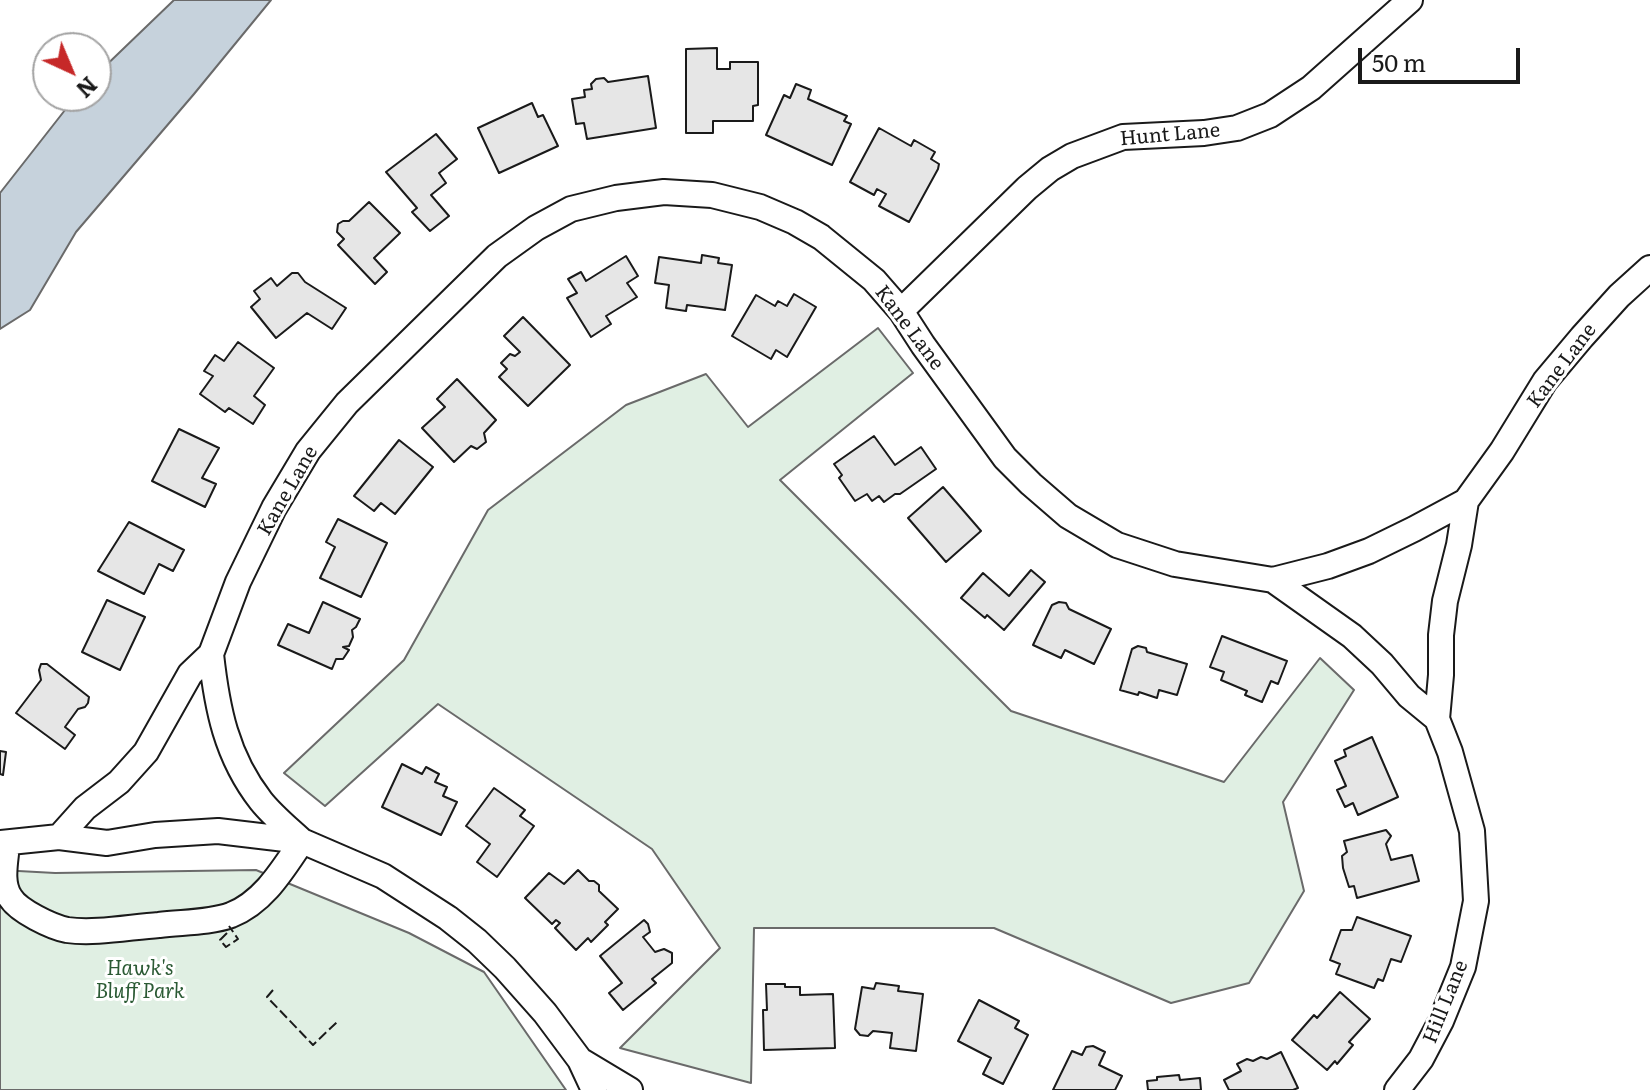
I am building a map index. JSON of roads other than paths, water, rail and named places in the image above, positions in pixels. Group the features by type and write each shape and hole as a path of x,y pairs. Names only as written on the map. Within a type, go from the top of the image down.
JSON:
{"street":[{"name":"Hunt Lane","path":"901,311 1050,169 1072,156 1123,137 1204,133 1237,128 1270,115 1311,88 1410,0"},
{"name":"Kane Lane","path":"59,837 85,808 119,782 146,752 190,674 211,654 238,582 274,508 308,451 347,403 497,256 536,228 571,209 616,198 664,192 712,195 760,207 795,222 821,237 874,280 901,311 939,369 1005,458 1068,516 1117,545 1175,564 1273,580 1328,566 1369,551 1466,501 1502,451 1545,381 1619,296 1650,268"},
{"path":"1437,719 1445,601 1466,501"},
{"path":"1273,580 1352,636 1382,664 1409,696 1437,719"},
{"name":"Kane Lane","path":"211,654 224,731 239,767 262,802 302,841"},
{"name":"Hill Lane","path":"1397,1090 1421,1059 1441,1021 1463,967 1476,901 1472,831 1450,752 1437,719"},
{"path":"302,841 278,877 257,899 232,915 210,920 66,930 29,914 10,899 4,883 4,843 59,837 107,843 155,835 218,831 302,841 383,876 448,918 477,941 545,1013 580,1060 594,1090"},
{"path":"580,1060 630,1090"}],"park label":[{"name":"Hawk's Bluff Park","path":"140,980"}]}
